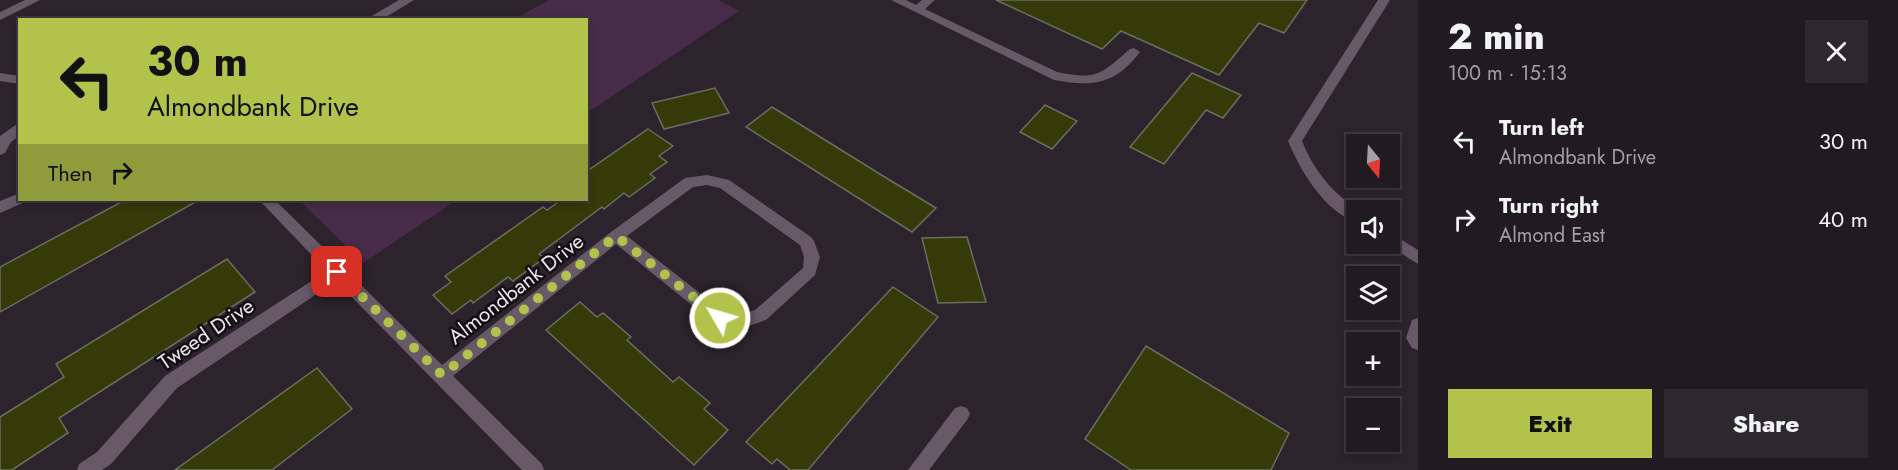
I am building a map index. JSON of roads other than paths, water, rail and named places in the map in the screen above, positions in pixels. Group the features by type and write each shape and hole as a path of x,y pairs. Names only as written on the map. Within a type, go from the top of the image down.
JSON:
{"street":[{"path":"0,16 34,0"},
{"path":"375,18 408,0"},
{"path":"897,0 1054,76 1082,81 1106,77 1134,52"},
{"path":"917,10 929,0"},
{"path":"1346,209 1331,198 1305,166 1295,141 1384,0"},
{"path":"0,76 18,80"},
{"path":"0,150 5,139 18,129"},
{"name":"Almondbank Drive","path":"442,375 616,236 690,182 707,180 724,184 806,241 812,257 810,270 760,315 739,322 720,318 616,236"},
{"path":"0,207 18,199"},
{"path":"267,201 535,470"},
{"path":"1400,246 1418,258"},
{"name":"Tweed Drive","path":"86,470 104,458 171,382 337,272"},
{"path":"1418,326 1414,338 1418,343"},
{"path":"917,470 961,414"}]}
